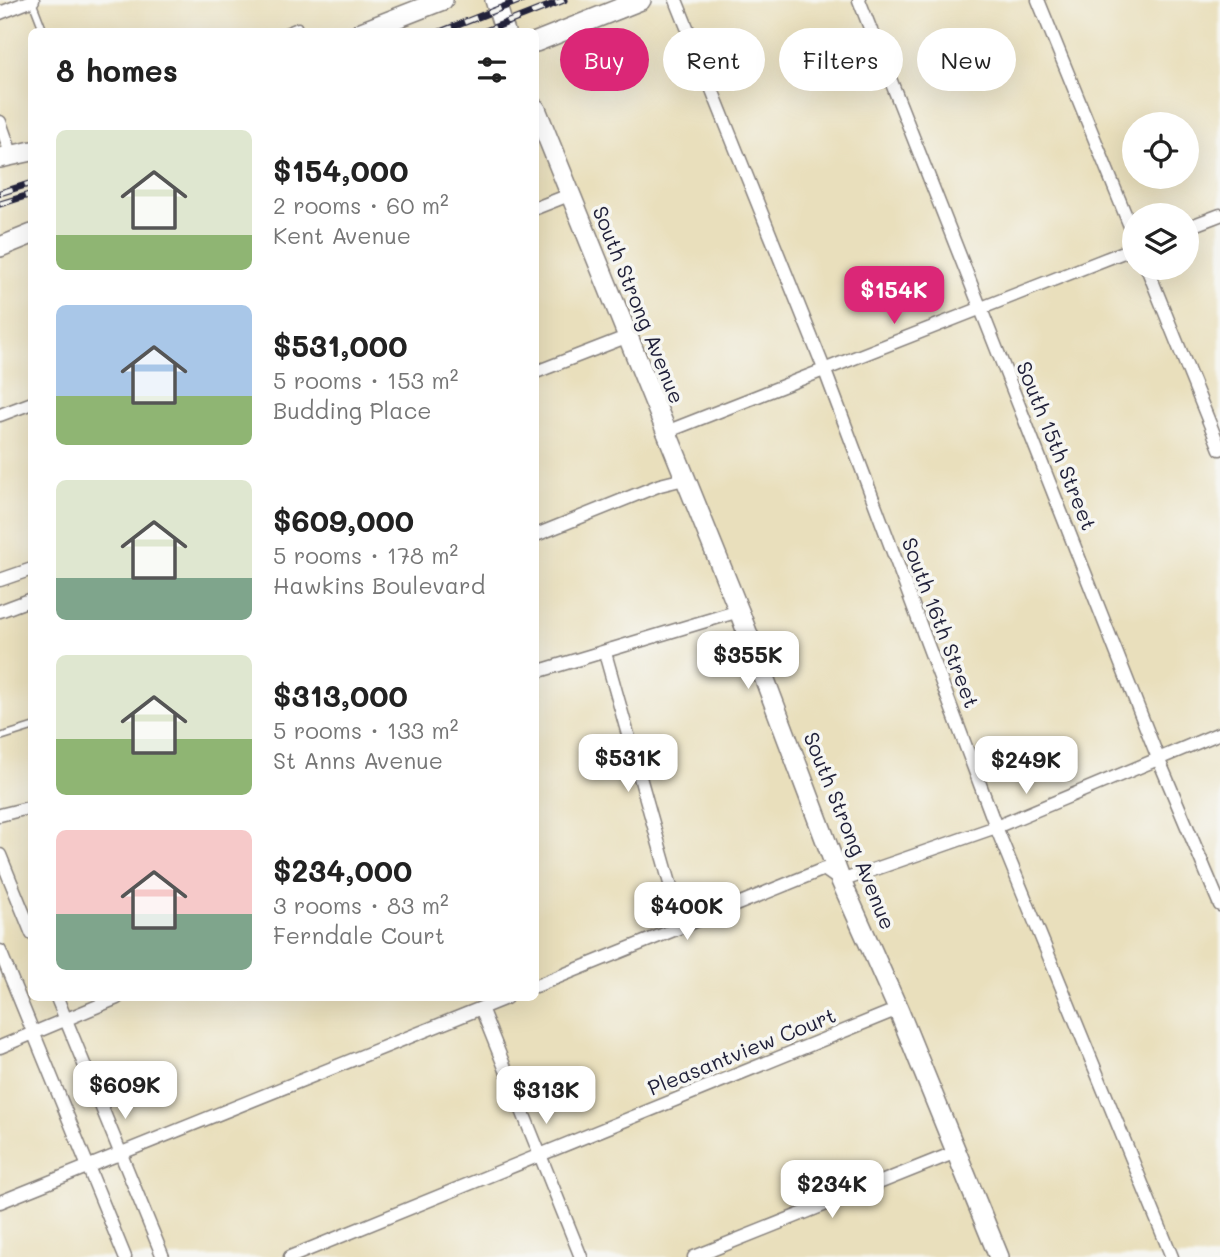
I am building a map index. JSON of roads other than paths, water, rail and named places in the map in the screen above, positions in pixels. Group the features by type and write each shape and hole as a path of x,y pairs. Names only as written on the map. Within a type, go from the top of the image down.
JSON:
{"street":[{"path":"0,13 32,0"},
{"path":"371,28 443,0"},
{"path":"539,41 641,0"},
{"name":"South 16th Street","path":"676,0 825,370 996,827 1172,1257"},
{"name":"South 15th Street","path":"859,0 1158,758 1220,905"},
{"path":"1038,0 1122,206"},
{"name":"South Strong Avenue","path":"539,117 739,611 841,881 898,1009 999,1257"},
{"path":"0,122 15,155"},
{"path":"539,207 569,195"},
{"path":"1199,223 1220,215"},
{"path":"0,247 28,236"},
{"path":"666,432 1122,253"},
{"path":"1152,280 1220,449"},
{"path":"539,371 626,337"},
{"path":"0,415 28,404"},
{"path":"539,534 660,485 684,479"},
{"path":"0,580 28,570"},
{"path":"0,611 28,600"},
{"path":"539,671 739,611"},
{"path":"605,653 682,926"},
{"path":"539,985 824,869 841,881 996,827 1220,733"},
{"path":"0,815 28,808"},
{"path":"0,855 28,924"},
{"path":"0,951 125,1257"},
{"path":"58,1001 163,1257"},
{"path":"0,1046 110,1001"},
{"path":"0,1202 498,1001"},
{"path":"481,1008 581,1257"},
{"name":"Pleasantview Court","path":"290,1257 898,1009"},
{"path":"694,1257 956,1152"}],"lane":[{"path":"32,0 42,28"},
{"path":"0,737 28,728"}],"railway":[{"path":"450,28 521,0"},
{"path":"493,28 564,0"},
{"path":"0,193 28,184"},
{"path":"0,204 28,195"}]}
